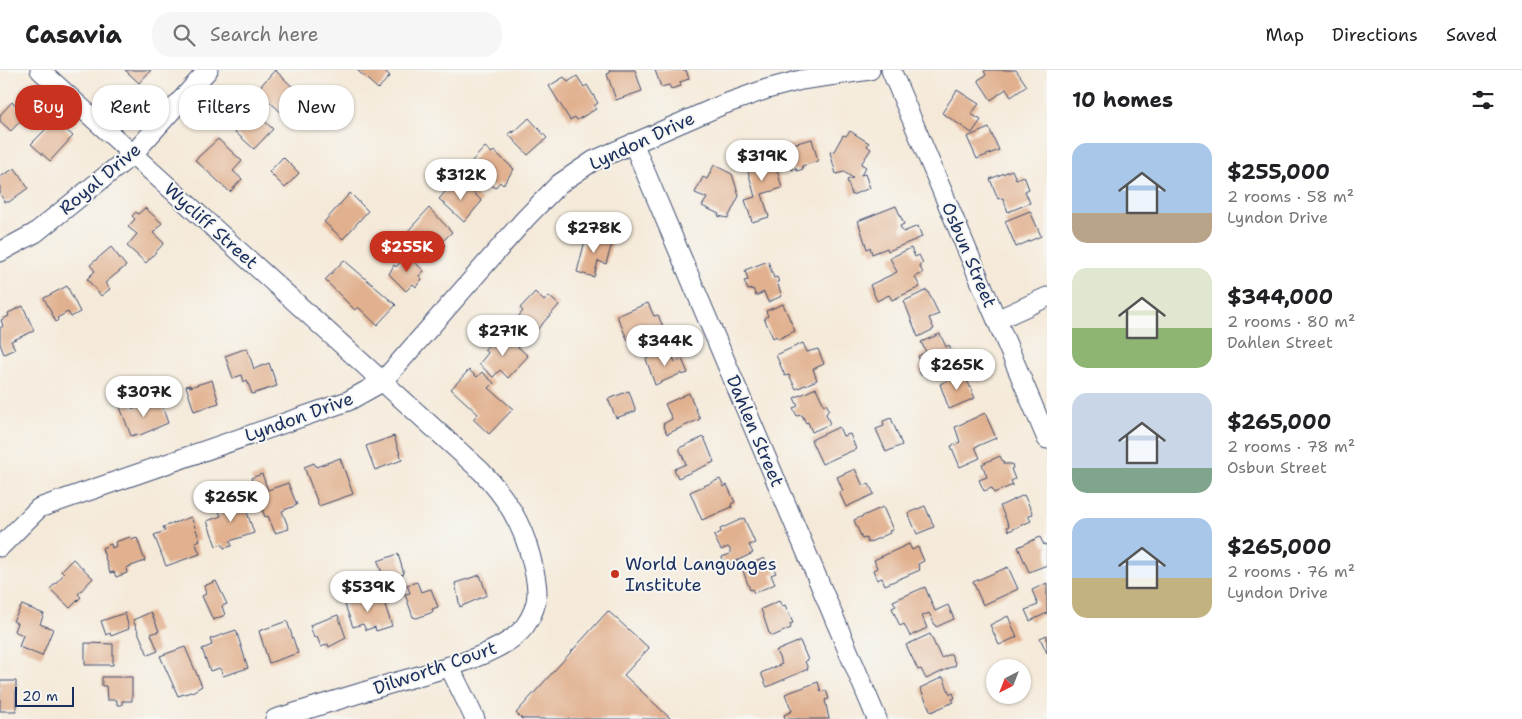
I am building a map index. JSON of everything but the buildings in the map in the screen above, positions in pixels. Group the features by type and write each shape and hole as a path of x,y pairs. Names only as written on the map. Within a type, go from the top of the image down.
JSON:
{"street":[{"name":"Wycliff Street","path":"40,70 382,382"},
{"name":"Royal Drive","path":"0,252 35,233 133,154 208,70"},
{"name":"Lyndon Drive","path":"0,547 39,508 348,401 382,382 525,218 559,184 593,160 722,105 767,89 801,80 870,70"},
{"name":"Osbun Street","path":"891,70 1047,439"},
{"name":"Dahlen Street","path":"633,143 878,719"},
{"path":"997,320 1047,297"},
{"name":"Dilworth Court","path":"274,719 449,666 502,645 524,628 533,612 538,588 518,519 501,492 481,471 382,382"},
{"path":"449,666 476,719"}],"place":[{"name":"World Languages Institute","path":"615,574"}]}
